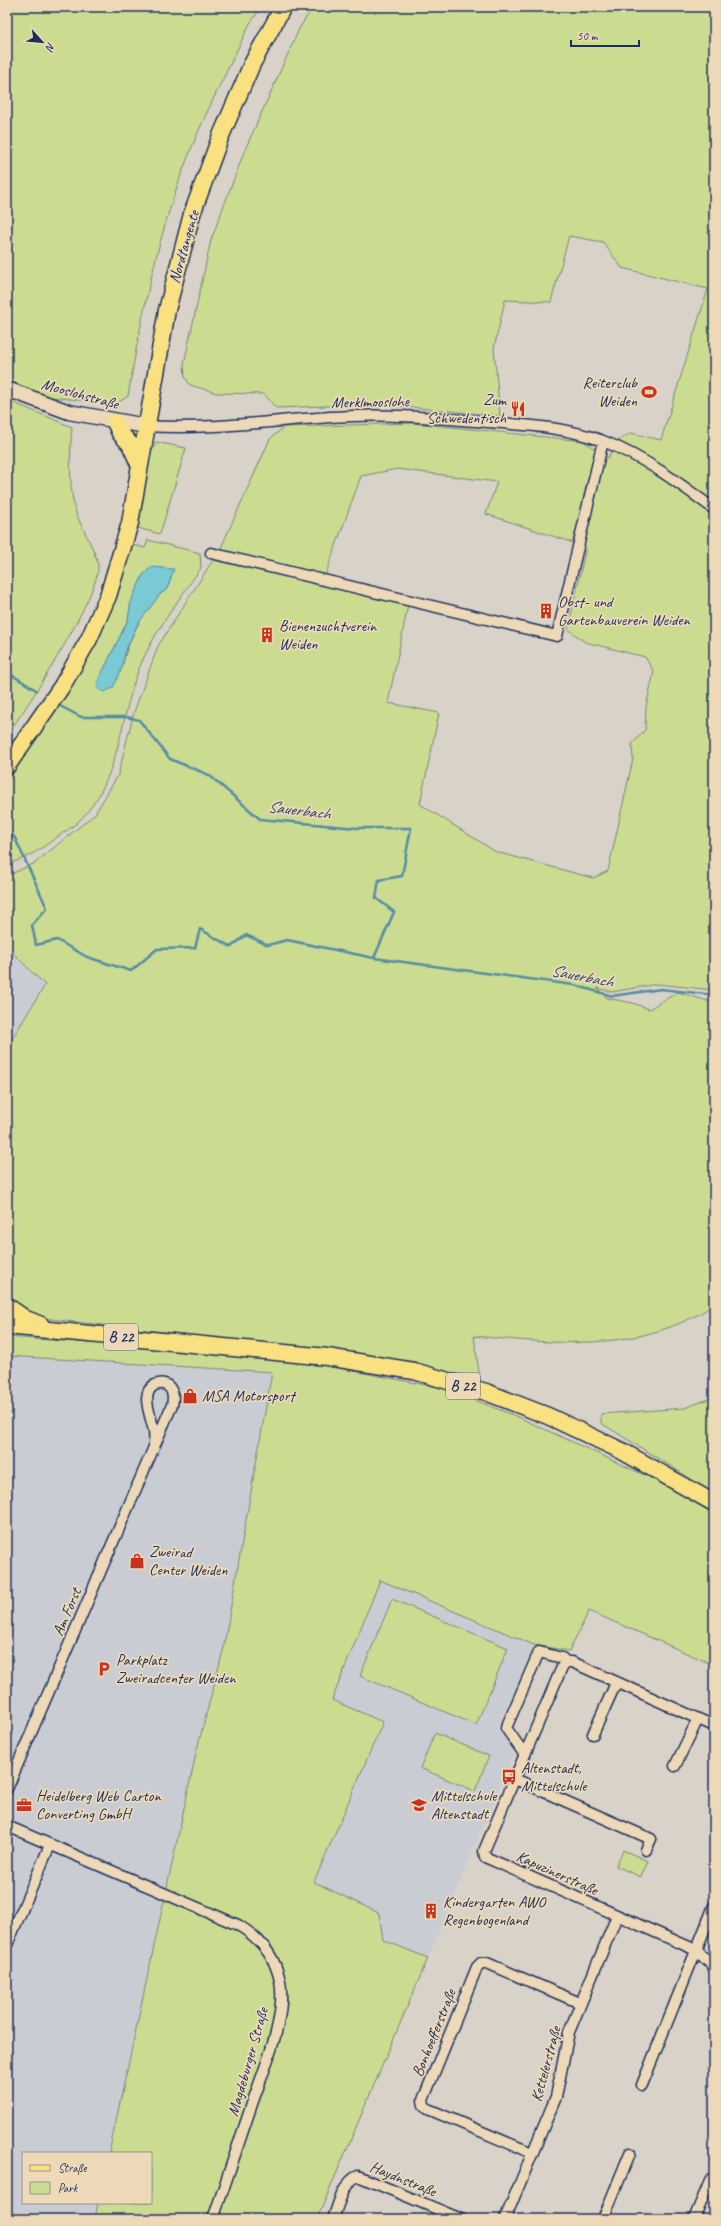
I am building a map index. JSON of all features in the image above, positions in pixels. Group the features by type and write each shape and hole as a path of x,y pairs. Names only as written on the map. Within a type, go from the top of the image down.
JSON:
{"main road":[{"name":"Nordtangente","path":"7,766 58,693 89,639 108,596 122,551 133,503 166,310 192,214 220,138 252,64 283,7"},
{"path":"115,422 120,433 130,444 139,464"},
{"path":"7,1306 26,1319 54,1330"},
{"name":"B 22","path":"7,1326 327,1357 414,1371 486,1392 548,1416 622,1451 714,1503"}],"street":[{"name":"Mooslohstraße","path":"7,389 69,412 115,422 146,426"},
{"name":"Merklmooslohe","path":"146,426 179,427 354,416 399,416 534,425 570,430 603,441 637,457 671,477 714,509"},
{"path":"211,553 558,636 603,441"},
{"name":"Am Forst","path":"7,1789 154,1447 174,1398 173,1391 168,1385 161,1384 152,1388 147,1395 155,1434 154,1447"},
{"path":"525,1755 506,1728 539,1652 562,1658 566,1662 572,1662 714,1726"},
{"name":"Kapuzinerstraße","path":"566,1662 562,1667 514,1779 484,1851 485,1856 696,1950 714,1967"},
{"path":"593,1734 616,1683"},
{"path":"676,1766 698,1719"},
{"path":"514,1779 651,1838 646,1850"},
{"path":"7,1826 50,1845 7,1945"},
{"name":"Magdeburger Straße","path":"50,1845 238,1925 260,1940 271,1956 280,1982 280,2001 269,2053 213,2219"},
{"path":"642,2085 714,1906"},
{"name":"Kettelerstraße","path":"505,2219 556,2096 565,2045 580,2003 617,1916"},
{"name":"Bonhoefferstraße","path":"532,2153 428,2109 424,2106 423,2100 477,1966 481,1963 487,1963 580,2003"},
{"path":"603,2219 630,2153"},
{"name":"Haydnstraße","path":"333,2219 347,2186 350,2181 358,2176 461,2219"},
{"path":"694,2219 711,2179"}],"shaded area":[{"path":"7,947 45,985 7,1047"},
{"path":"7,1356 272,1372 223,1651 197,1749 109,2152 22,2152 22,2204 98,2204 95,2219 7,2219"},
{"name":"Mittelschule Altenstadt","path":"380,1579 534,1645 497,1729 515,1750 428,1958 383,1940 314,1882 382,1723 331,1700"}],"green space":[{"path":"7,7 261,7 249,25 212,102 191,149 180,179 153,271 139,333 128,396 116,404 42,396 7,379"},
{"path":"313,7 714,7 714,990 657,984 612,992 597,988 607,998 633,1003 649,1009 678,992 714,1003 714,1305 686,1320 657,1331 628,1338 598,1342 536,1341 474,1336 480,1380 321,1350 50,1319 26,1314 7,1296 7,1047 45,985 7,947 7,876 35,863 95,814 118,775 134,712 158,646 213,560 408,605 388,703 439,713 420,804 496,852 593,878 608,871 633,759 632,744 645,730 646,707 654,672 645,657 585,642 568,629 586,547 486,514 497,482 397,469 361,476 325,576 219,552 270,439 284,427 413,423 583,441 608,458 617,441 631,433 661,440 708,289 622,268 603,242 569,236 551,302 505,300 494,348 500,416 378,404 276,408 264,394 217,393 190,385 185,377 184,364 211,240 244,152 300,27"},
{"path":"7,400 72,427 70,456 72,497 76,513 94,551 98,565 96,579 88,600 76,624 45,677 7,735"},
{"path":"156,442 186,448 160,534 138,528 150,456"},
{"path":"148,540 200,553 201,568 158,630 144,657 132,690 111,769 103,788 93,805 77,823 45,846 34,853 7,864 7,782 62,702 97,638 116,597 132,545 145,548","holes":["143,575 169,581 167,589 151,604 138,624 128,647 122,668 104,669 128,620 131,601"]},
{"path":"7,1337 275,1356 447,1389 518,1417 653,1479 714,1514 714,1665 589,1611 569,1651 534,1645 380,1580 332,1700 383,1722 314,1882 379,1913 383,1940 428,1958 317,2219 95,2219 98,2204 152,2204 152,2152 109,2152 197,1749 223,1651 272,1372 7,1356"},
{"path":"711,1398 714,1400 714,1493 601,1423 601,1414 685,1408"},
{"path":"392,1599 508,1648 476,1725 360,1676"},
{"path":"435,1733 489,1756 475,1791 420,1768"},
{"path":"623,1850 648,1861 641,1877 616,1866"}],"water":[{"path":"151,567 174,569 167,589 161,593 137,625 125,652 122,668 113,688 104,692 98,689 97,683 128,620 131,601 143,575"}],"waterway":[{"name":"Sauerbach","path":"7,672 36,690"},
{"name":"Sauerbach","path":"60,706 81,717 127,717 139,720 170,759 209,775 260,819 357,828 411,828 402,876 379,880 376,898 394,912 374,958"},
{"name":"Sauerbach","path":"7,830 15,838 47,908 32,925 36,945 57,940 87,957 131,971 157,949 195,948 200,929 231,947 246,935 268,945 287,940 374,958 574,985 612,996 661,989 714,995"}],"place":[{"name":"Reiterclub Weiden","path":"649,392"},
{"name":"Zum Schwedentisch","path":"518,409"},
{"name":"Obst- und Gartenbauverein Weiden","path":"546,611"},
{"name":"Bienenzuchtverein Weiden","path":"267,635"},
{"name":"MSA Motorsport","path":"190,1396"},
{"name":"Zweirad Center Weiden","path":"137,1561"},
{"name":"Parkplatz Zweiradcenter Weiden","path":"104,1669"},
{"name":"Altenstadt, Mittelschule","path":"509,1777"},
{"name":"Heidelberg Web Carton Converting GmbH","path":"24,1805"},
{"name":"Mittelschule Altenstadt","path":"419,1805"},
{"name":"Kindergarten AWO Regenbogenland","path":"431,1911"}]}
